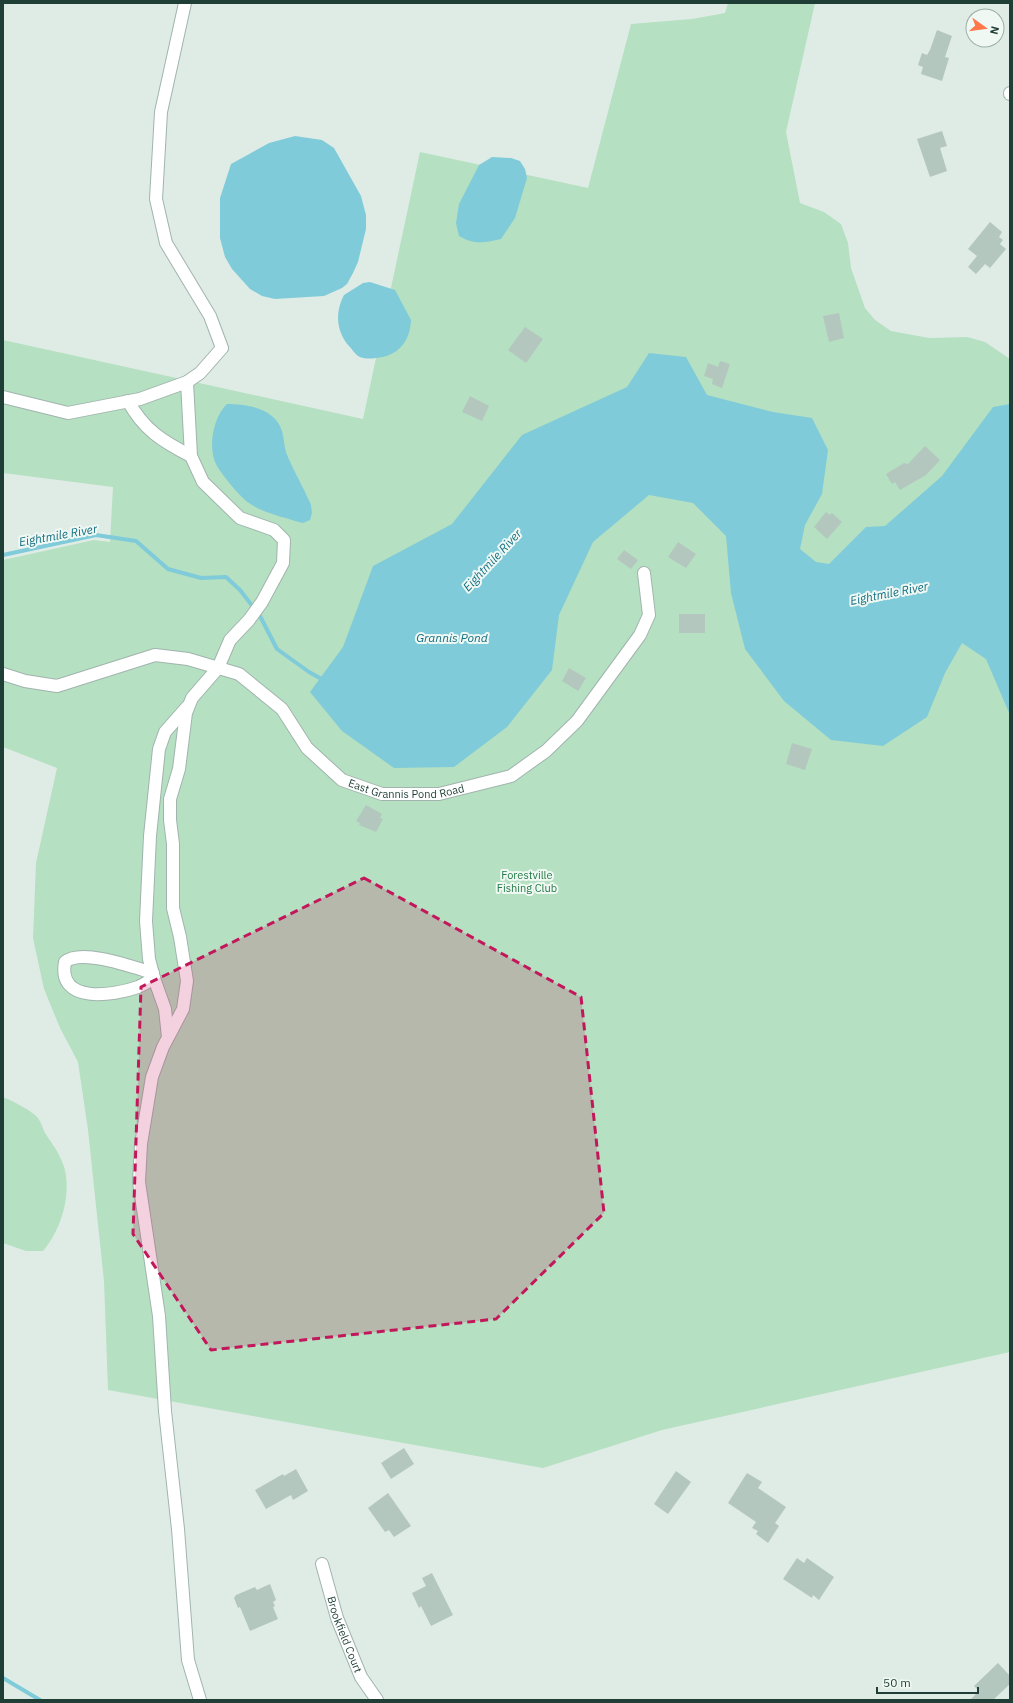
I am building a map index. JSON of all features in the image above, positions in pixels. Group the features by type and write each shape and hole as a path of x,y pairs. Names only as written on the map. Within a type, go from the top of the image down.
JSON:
{"street":[{"path":"3,397 68,413 140,399 187,382 200,372 222,348 210,316 166,243 156,199 161,112 185,3"},
{"path":"187,382 191,456 203,482 240,518 274,530 284,540 282,563 262,602 249,620 230,640 218,668 192,698 188,707 183,730 179,769 170,799 170,820 173,844 173,908 180,937 187,981 182,1009 168,1037 152,1076 141,1144 140,1182 158,1316 165,1412 178,1529 188,1660 200,1700"},
{"path":"128,401 138,419 156,436 191,456"},
{"name":"East Grannis Pond Road","path":"3,674 25,681 57,686 155,655 188,659 239,674 282,709 307,748 342,780 382,794 439,794 511,776 546,751 576,721 640,635 649,615 644,573"},
{"path":"168,1037 165,1009 153,976 149,959 146,921 150,836 159,749 166,732 188,707"},
{"path":"70,958 90,958 124,964 153,976 140,987 122,992 97,994 76,991 67,983 63,972 65,962 70,958"},
{"name":"Brookfield Court","path":"322,1564 337,1618 361,1677 377,1700"}],"highlighted area":[{"path":"364,878 581,997 604,1213 496,1319 211,1350 133,1234 141,987"}],"green space":[{"name":"Forestville Fishing Club","path":"728,3 815,3 786,132 800,203 824,212 841,224 848,243 851,268 865,308 875,320 891,331 929,338 967,337 985,342 1010,359 1010,1352 662,1430 543,1468 108,1390 104,1281 88,1130 78,1062 60,1028 44,989 33,938 36,863 57,768 3,747 3,560 94,540 110,542 113,487 3,473 3,340 363,419 420,152 588,188 631,24 692,19 725,13"},
{"path":"3,1097 16,1103 37,1117 55,1148 64,1168 66,1180 65,1206 56,1231 43,1251 26,1251 3,1243"}],"water":[{"path":"295,136 322,140 334,148 361,196 366,215 366,229 358,262 347,284 342,288 324,296 275,299 262,296 250,289 232,269 225,257 220,238 220,198 231,164 269,143"},
{"path":"492,157 511,158 520,161 525,169 527,178 515,218 501,239 474,242 459,236 456,223 459,204 479,165"},
{"path":"370,282 395,290 411,320 408,335 396,351 384,357 369,359 358,356 345,340 339,328 338,315 344,295 363,283"},
{"name":"Grannis Pond","path":"649,353 686,357 707,395 773,412 812,418 828,450 822,494 805,525 800,549 816,562 829,564 866,527 885,526 942,476 993,407 1010,404 1010,715 986,659 962,643 945,673 927,717 883,746 831,740 784,701 745,649 731,593 726,536 693,503 649,495 593,542 559,615 552,670 507,727 454,767 394,768 342,731 310,692 343,647 373,566 452,524 522,435 627,387"},
{"path":"227,404 251,406 267,412 278,423 282,431 287,455 311,505 312,513 310,520 303,523 259,509 241,496 217,466 212,451 213,434 218,417"}],"building":[{"path":"937,30 952,36 945,57 949,58 942,81 921,74 923,67 918,65 922,53 927,55 930,50"},
{"path":"942,131 947,146 940,148 947,171 930,177 917,139"},
{"path":"990,222 1002,232 999,237 1003,240 1000,244 1006,249 990,268 985,264 976,274 968,267 977,256 968,249"},
{"path":"839,313 844,338 829,342 823,316"},
{"path":"525,327 543,339 526,363 508,350"},
{"path":"720,361 730,364 722,388 712,384 713,379 704,376 708,363 718,367"},
{"path":"470,396 489,406 482,421 462,412"},
{"path":"925,446 940,460 926,475 900,490 895,482 892,484 886,474 904,463 908,464"},
{"path":"826,512 830,515 832,513 842,522 827,539 814,527"},
{"path":"678,542 696,554 686,568 668,557"},
{"path":"624,550 638,560 631,569 617,559"},
{"path":"679,614 705,614 705,633 679,633"},
{"path":"569,668 586,678 578,691 562,681"},
{"path":"792,743 812,749 805,770 786,764"},
{"path":"366,805 382,814 380,818 383,819 376,832 359,825 360,823 356,821"},
{"path":"404,1448 414,1464 391,1479 381,1463"},
{"path":"296,1469 308,1491 293,1500 291,1495 266,1509 255,1490 283,1474 284,1476"},
{"path":"676,1471 691,1482 668,1514 654,1504"},
{"path":"747,1473 762,1482 758,1488 786,1507 775,1523 779,1526 768,1543 756,1534 758,1531 752,1528 756,1522 728,1503"},
{"path":"388,1493 411,1526 394,1537 389,1530 385,1532 368,1508"},
{"path":"797,1558 804,1563 807,1558 834,1577 819,1600 813,1595 812,1598 783,1579"},
{"path":"432,1573 453,1615 431,1626 421,1606 419,1608 412,1593 426,1586 422,1578"},
{"path":"270,1584 276,1600 273,1602 275,1606 273,1607 278,1619 250,1631 240,1607 238,1608 234,1598 236,1595 255,1587 257,1590"},
{"path":"998,1663 1010,1676 1010,1684 993,1700 970,1700 979,1691 974,1686"}],"waterway":[{"name":"Eightmile River","path":"3,555 96,535 136,541 168,569 201,578 226,577 240,590 260,616 277,649 309,672 325,681"},
{"path":"3,1678 40,1700"}]}
